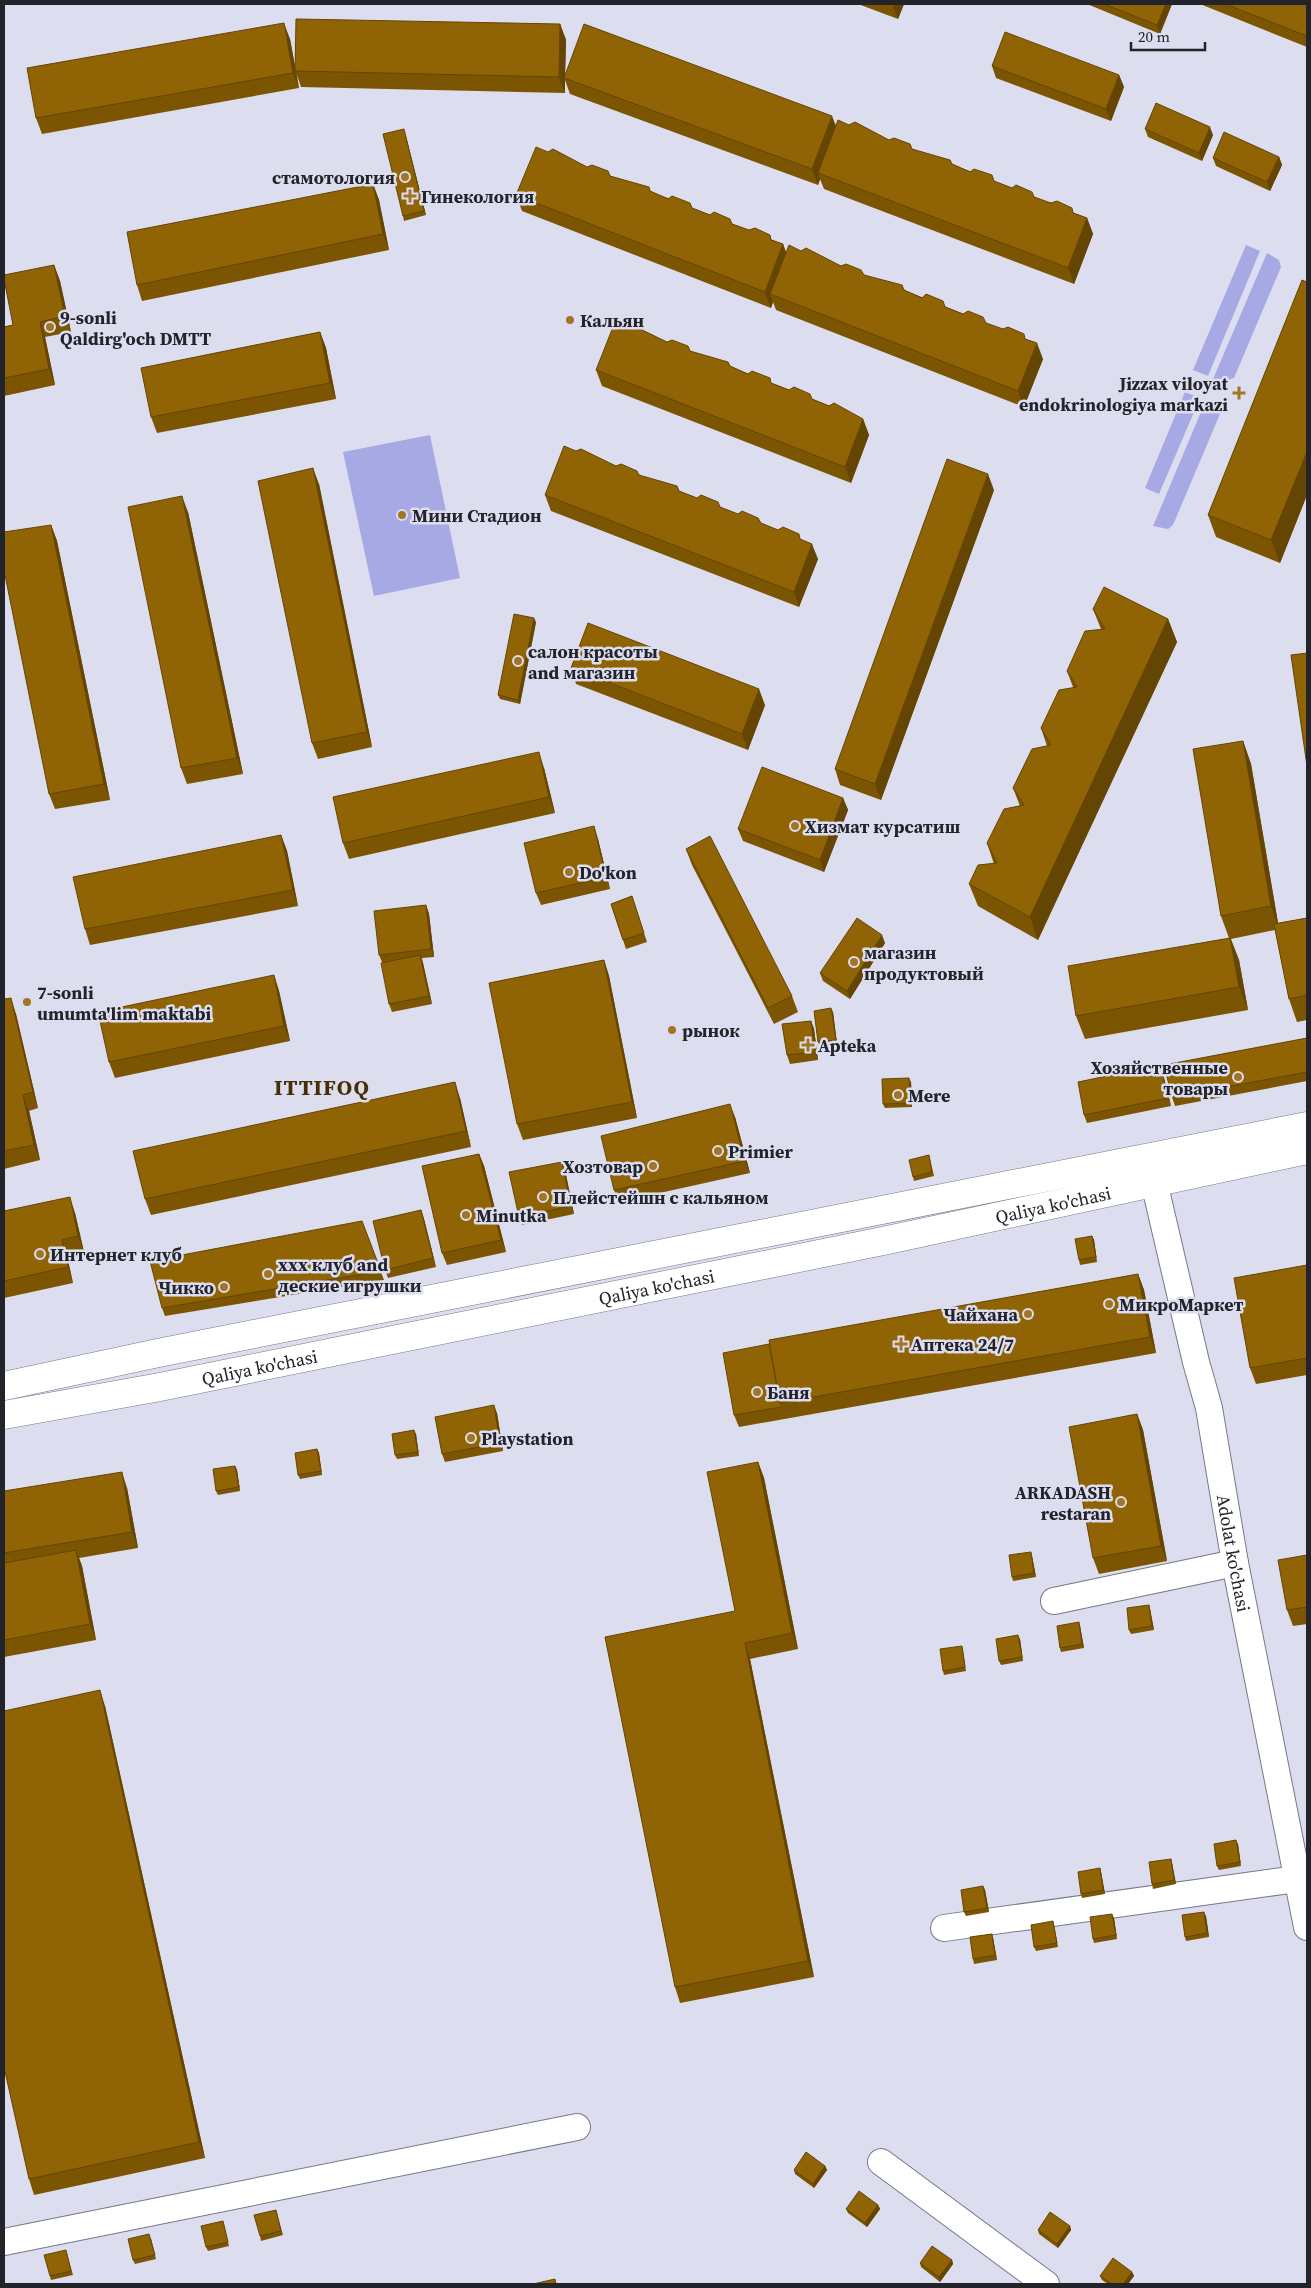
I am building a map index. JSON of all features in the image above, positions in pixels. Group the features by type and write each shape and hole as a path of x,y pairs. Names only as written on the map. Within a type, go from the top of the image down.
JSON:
{"main road":[{"name":"Qaliya ko'chasi","path":"4,1386 158,1353 1307,1126"},
{"name":"Qaliya ko'chasi","path":"4,1415 160,1387 853,1247 1307,1150"}],"street":[{"name":"Adolat ko'chasi","path":"1154,1182 1208,1408 1235,1563 1307,1927"},
{"path":"1054,1601 1235,1563"},
{"path":"944,1928 1298,1879"},
{"path":"4,2242 578,2127"},
{"path":"881,2162 1046,2284"}],"shaded area":[{"path":"1246,245 1260,251 1208,376 1193,370"},
{"path":"1267,253 1279,260 1281,267 1234,378 1222,382 1213,379"},
{"path":"1185,392 1200,398 1159,494 1145,488"},
{"path":"1206,400 1218,407 1220,414 1173,525 1168,529 1153,526"},
{"name":"Мини Стадион","path":"430,435 460,578 374,596 343,452"}],"building":[{"path":"1104,4 1166,4 1157,25"},
{"path":"1225,4 1307,5 1307,36"},
{"path":"296,19 560,24 559,77 295,71"},
{"path":"284,23 293,73 36,118 27,68"},
{"path":"584,24 832,116 812,169 564,78"},
{"path":"1005,32 1119,75 1106,109 992,66"},
{"path":"1156,103 1210,127 1199,153 1145,129"},
{"path":"838,120 849,125 855,122 889,140 894,138 910,144 912,149 950,160 952,164 970,172 974,169 992,175 994,181 1012,188 1016,185 1032,192 1034,197 1051,203 1057,201 1072,208 1073,213 1087,218 1068,268 818,173"},
{"name":"стамотология","path":"404,129 424,211 403,216 383,134"},
{"path":"1224,132 1279,157 1267,182 1213,158"},
{"path":"536,147 548,152 553,149 587,167 592,165 608,171 610,176 649,187 650,191 668,199 672,196 690,203 692,208 710,215 714,212 730,219 732,224 749,230 755,228 770,235 771,240 783,244 765,292 516,195"},
{"path":"373,184 383,234 137,285 127,232"},
{"path":"789,245 801,251 806,248 841,266 846,264 861,270 864,275 902,285 904,290 922,298 926,294 943,301 945,307 963,314 968,311 983,317 986,323 1003,329 1008,327 1024,334 1025,339 1037,343 1018,391 770,294"},
{"path":"54,265 65,316 40,322 49,369 4,378 4,327 13,325 4,275"},
{"path":"1302,280 1307,282 1307,452 1271,540 1208,515"},
{"path":"615,322 628,327 632,325 667,342 672,340 688,346 690,351 728,362 730,366 748,374 752,371 770,378 771,383 789,390 794,387 810,394 812,399 829,406 834,403 863,419 845,467 596,370"},
{"path":"320,332 330,383 151,417 141,368"},
{"path":"564,446 576,451 581,449 616,466 621,464 637,471 639,475 677,486 679,491 697,498 701,495 718,502 720,507 738,514 742,511 758,518 761,523 778,530 783,527 799,534 800,539 812,544 794,592 545,495"},
{"path":"947,459 988,474 875,784 835,769"},
{"path":"313,468 367,732 312,743 258,481"},
{"path":"182,496 237,758 181,768 128,507"},
{"path":"51,525 104,784 49,794 4,570 4,532"},
{"path":"1104,587 1168,619 1030,917 969,884 978,865 997,863 987,843 1004,809 1024,805 1013,788 1032,749 1051,745 1041,728 1059,690 1077,687 1067,671 1085,631 1105,629 1093,609"},
{"name":"салон красоты and магазин","path":"514,614 534,618 518,700 498,695"},
{"path":"588,623 759,689 742,734 571,668"},
{"path":"1307,653 1307,766 1291,655"},
{"path":"1243,741 1271,906 1221,916 1193,749"},
{"path":"539,752 549,797 343,843 333,797"},
{"name":"Хизмат курсатиш","path":"762,767 843,798 820,860 738,829"},
{"name":"Do'kon","path":"594,826 606,877 536,893 524,843"},
{"path":"281,835 293,890 85,929 73,877"},
{"path":"710,836 792,996 768,1008 686,849"},
{"path":"632,896 644,933 623,940 611,904"},
{"path":"426,905 431,949 379,955 374,911"},
{"name":"магазин продуктовый","path":"857,918 882,935 847,991 820,973"},
{"path":"1307,918 1307,995 1289,999 1274,924"},
{"path":"1230,938 1239,987 1076,1016 1068,966"},
{"path":"420,955 429,996 389,1004 381,963"},
{"path":"604,960 632,1102 517,1124 489,983"},
{"path":"274,975 284,1026 109,1062 98,1012"},
{"path":"11,998 33,1092 23,1095 34,1145 4,1151 4,999"},
{"path":"831,1008 836,1040 818,1042 814,1011"},
{"path":"811,1021 815,1052 787,1055 782,1024"},
{"name":"Хозяйственные товары","path":"1307,1038 1307,1072 1172,1097 1164,1065"},
{"path":"1160,1065 1168,1098 1084,1115 1078,1082"},
{"name":"Mere","path":"909,1078 911,1103 883,1104 882,1079"},
{"path":"455,1082 466,1131 145,1199 133,1151"},
{"path":"730,1104 745,1161 614,1190 601,1136"},
{"name":"Minutka","path":"479,1154 501,1240 442,1253 422,1166"},
{"path":"929,1155 932,1172 913,1177 909,1160"},
{"name":"Плейстейшн с кальяном","path":"562,1162 571,1206 519,1217 509,1172"},
{"name":"Интернет клуб","path":"70,1197 78,1236 62,1240 68,1267 4,1281 4,1211"},
{"path":"421,1210 433,1258 385,1270 373,1221"},
{"name":"ххх клуб and деские игрушки","path":"362,1221 381,1271 162,1308 150,1261"},
{"path":"1092,1236 1096,1257 1079,1260 1075,1239"},
{"path":"1307,1265 1307,1358 1250,1368 1234,1278"},
{"path":"1138,1274 1150,1337 780,1403 769,1340"},
{"name":"Баня","path":"769,1344 782,1407 734,1415 723,1353"},
{"name":"Playstation","path":"494,1405 500,1443 442,1454 435,1417"},
{"name":"ARKADASH restaran","path":"1137,1414 1161,1546 1093,1558 1069,1427"},
{"path":"414,1430 418,1452 395,1455 392,1434"},
{"path":"317,1449 321,1471 298,1475 295,1453"},
{"path":"758,1462 792,1633 745,1643 808,1961 675,1987 605,1637 735,1611 707,1472"},
{"path":"235,1466 239,1487 216,1491 213,1469"},
{"path":"122,1472 132,1532 4,1553 4,1491"},
{"path":"76,1550 90,1624 4,1640 4,1563"},
{"path":"1031,1552 1034,1573 1012,1577 1009,1555"},
{"path":"1307,1555 1307,1607 1287,1610 1278,1560"},
{"path":"1149,1605 1152,1626 1129,1630 1127,1608"},
{"path":"1079,1622 1082,1644 1060,1648 1057,1626"},
{"path":"1018,1635 1022,1657 999,1661 996,1639"},
{"path":"962,1646 965,1667 943,1671 940,1649"},
{"path":"100,1690 199,2142 29,2179 4,2067 4,1711"},
{"path":"1236,1840 1240,1862 1217,1866 1214,1844"},
{"path":"1171,1859 1174,1880 1152,1884 1149,1862"},
{"path":"1100,1868 1103,1890 1081,1894 1078,1872"},
{"path":"983,1886 987,1908 964,1912 961,1890"},
{"path":"1204,1912 1207,1933 1185,1937 1182,1915"},
{"path":"1112,1914 1116,1935 1093,1939 1090,1917"},
{"path":"1053,1921 1057,1943 1034,1947 1031,1925"},
{"path":"992,1934 995,1955 973,1959 970,1937"},
{"path":"806,2152 825,2166 813,2184 794,2170"},
{"path":"859,2191 878,2205 865,2223 846,2209"},
{"path":"276,2210 281,2231 260,2236 254,2215"},
{"path":"1050,2212 1070,2226 1057,2244 1038,2230"},
{"path":"223,2221 228,2242 206,2247 201,2226"},
{"path":"149,2234 155,2255 133,2260 128,2239"},
{"path":"932,2246 952,2260 939,2277 920,2263"},
{"path":"66,2250 71,2271 50,2276 44,2255"},
{"path":"1113,2258 1132,2272 1123,2284 1112,2284 1100,2276"},
{"path":"555,2279 556,2284 533,2284"}],"place":[{"name":"стамотология","path":"405,177"},
{"name":"Гинекология","path":"410,196"},
{"name":"Кальян","path":"570,320"},
{"name":"9-sonli Qaldirg'och DMTT","path":"50,327"},
{"name":"Jizzax viloyat endokrinologiya markazi","path":"1239,393"},
{"name":"Мини Стадион","path":"402,515"},
{"name":"салон красоты and магазин","path":"518,661"},
{"name":"Хизмат курсатиш","path":"795,826"},
{"name":"Do'kon","path":"569,872"},
{"name":"магазин продуктовый","path":"854,962"},
{"name":"7-sonli umumta'lim maktabi","path":"27,1002"},
{"name":"рынок","path":"672,1030"},
{"name":"Apteka","path":"808,1045"},
{"name":"Хозяйственные товары","path":"1238,1077"},
{"name":"Mere","path":"898,1095"},
{"name":"Primier","path":"718,1151"},
{"name":"Хозтовар","path":"653,1166"},
{"name":"Плейстейшн с кальяном","path":"543,1197"},
{"name":"Minutka","path":"466,1215"},
{"name":"Интернет клуб","path":"40,1254"},
{"name":"ххх клуб and деские игрушки","path":"268,1274"},
{"name":"Чикко","path":"224,1287"},
{"name":"МикроМаркет","path":"1109,1304"},
{"name":"Чайхана","path":"1028,1314"},
{"name":"Аптека 24/7","path":"901,1344"},
{"name":"Баня","path":"757,1392"},
{"name":"Playstation","path":"471,1438"},
{"name":"ARKADASH restaran","path":"1121,1502"}],"district":[{"name":"ITTIFOQ","path":"322,1087"}]}
